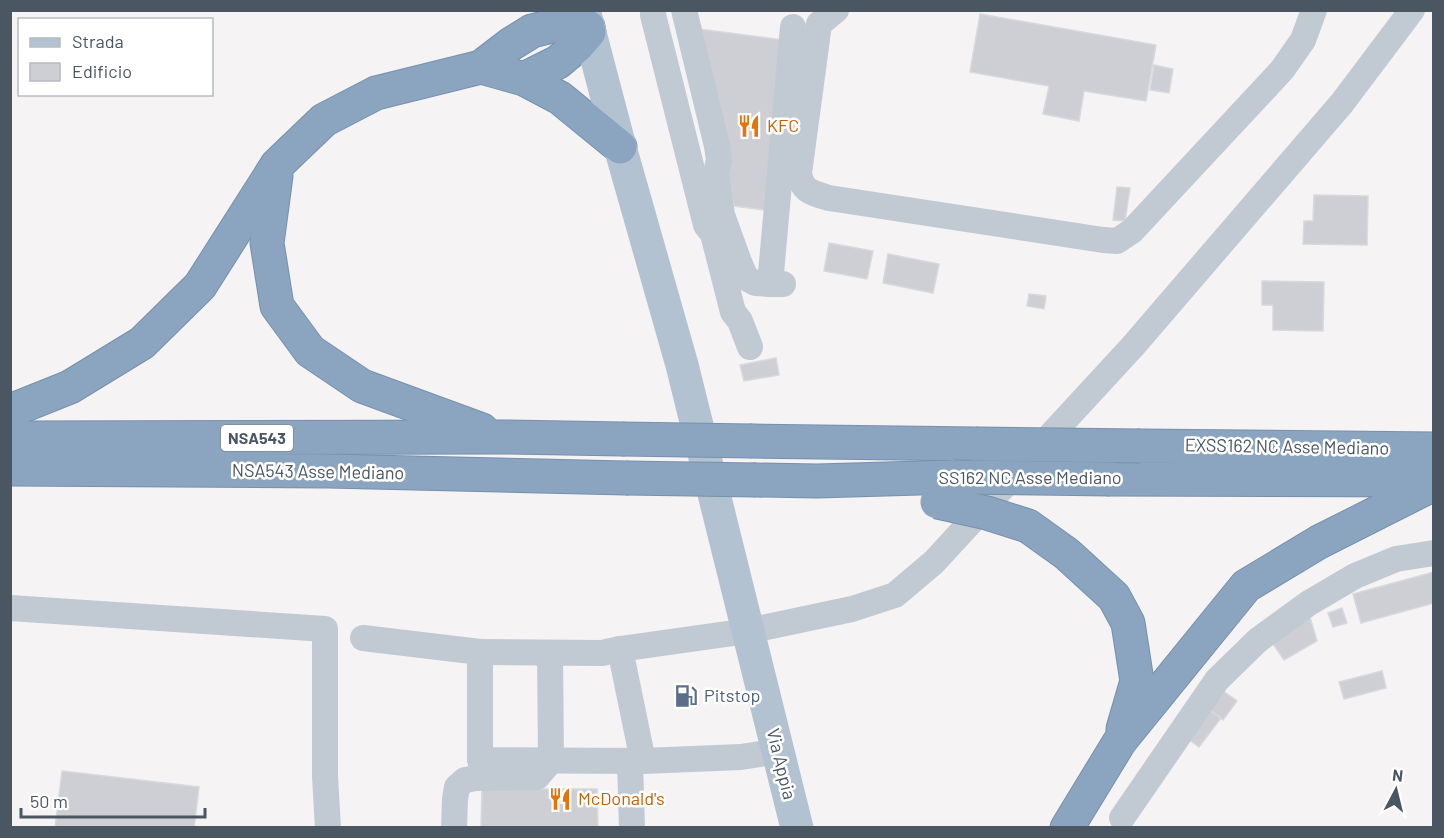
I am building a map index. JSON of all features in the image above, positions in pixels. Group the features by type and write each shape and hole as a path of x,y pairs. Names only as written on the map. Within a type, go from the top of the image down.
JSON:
{"highway":[{"path":"511,44 533,10"},
{"path":"10,411 70,387 142,343 200,286 277,165 324,120 376,93 481,67 532,31 556,25 587,23 577,46 558,62 524,79"},
{"path":"481,67 524,79 560,98 620,147"},
{"path":"277,165 267,243 277,306 310,351 362,386 503,437"},
{"name":"NSA543 Asse Mediano","path":"10,438 503,437"},
{"name":"SS162 NC Asse Mediano","path":"503,437 1140,446"},
{"name":"EXSS162 NC Asse Mediano","path":"1140,446 1434,449"},
{"name":"NSA543 Asse Mediano","path":"10,469 328,471 626,478"},
{"name":"SS162 NC Asse Mediano","path":"626,478 817,481 945,490 1110,479 1434,482"},
{"path":"1067,828 1120,741 1246,586 1319,542 1434,482"},
{"path":"945,490 987,513 1028,526 1067,554 1114,597 1128,623 1137,681 1120,741"}],"main road":[{"name":"Via Appia","path":"587,23 682,365 797,828"}],"street":[{"path":"653,10 706,225 713,234 733,312 740,321 750,347"},
{"path":"684,10 717,146 716,173 722,215 746,278 755,283 777,284 771,273 793,27"},
{"path":"836,10 819,24 799,173 801,182 809,192 829,198 1103,240 1117,240 1132,231 1282,70 1303,40 1314,10"},
{"path":"363,638 480,652 602,653 748,631 852,609 894,595 934,562 1132,346 1342,103 1412,10"},
{"path":"1122,818 1217,680 1258,640 1309,603 1355,576 1396,560 1434,553"},
{"path":"10,608 325,629 325,776 328,828"},
{"path":"620,649 637,761 632,828"},
{"path":"480,652 480,760 637,761 741,757 778,751"},
{"path":"454,828 457,787 465,780 537,777 551,761 550,652"}],"building":[{"path":"980,14 1156,45 1146,101 1084,91 1079,121 1043,114 1049,86 970,72"},
{"path":"699,29 783,40 765,210 734,206 697,40"},
{"path":"1154,65 1173,69 1169,93 1150,90"},
{"path":"1117,187 1130,188 1125,221 1113,220"},
{"path":"1314,195 1368,196 1367,245 1303,244 1304,221 1313,221"},
{"path":"829,243 873,251 867,279 824,271"},
{"path":"888,254 939,264 933,293 883,283"},
{"path":"1262,281 1324,282 1323,331 1273,330 1273,305 1262,305"},
{"path":"1029,294 1046,296 1044,309 1027,306"},
{"path":"776,358 779,375 744,381 740,365"},
{"path":"1434,572 1434,603 1361,623 1353,594"},
{"path":"1342,608 1347,623 1333,627 1328,613"},
{"path":"1309,614 1317,641 1284,660 1271,641"},
{"path":"1382,671 1386,688 1344,699 1339,682"},
{"path":"1222,690 1237,701 1223,720 1208,709"},
{"path":"1208,709 1221,718 1199,747 1187,738"},
{"path":"62,771 199,787 194,828 55,828"},
{"path":"482,789 597,789 598,828 481,828"}],"place":[{"name":"KFC","path":"749,126"},
{"name":"Pitstop","path":"686,696"},
{"name":"McDonald's","path":"560,799"}]}
